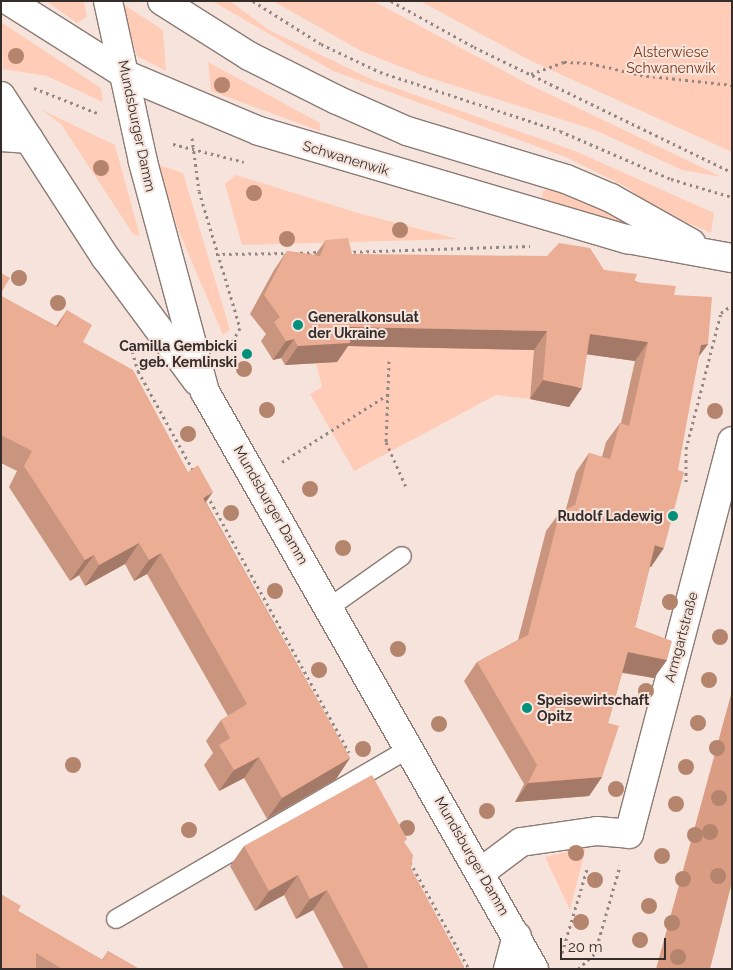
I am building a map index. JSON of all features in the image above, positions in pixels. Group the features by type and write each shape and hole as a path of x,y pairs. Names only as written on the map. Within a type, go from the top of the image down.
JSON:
{"main road":[{"name":"Schwanenwik","path":"9,1 126,75 187,101 328,154 627,239 719,255"},
{"name":"Mundsburger Damm","path":"108,1 126,75 143,162 205,392 330,607 534,969"},
{"name":"Schwanenwik","path":"162,1 249,56 337,100 407,131 584,187 719,255"},
{"path":"1,96 106,258 205,392"},
{"path":"1,137 29,139"},
{"name":"Armgartstraße","path":"629,834 732,441"},
{"path":"481,872 521,842 597,831 629,834"},
{"path":"508,969 517,936"}],"lane":[{"path":"330,607 402,556"},
{"path":"116,919 410,748"}],"path":[{"path":"253,1 321,44 380,72 560,131 671,179 732,197"},
{"path":"391,1 531,74 732,172"},
{"path":"531,74 564,62 590,63 640,75 732,85"},
{"path":"28,87 47,89 106,116"},
{"path":"187,101 199,191 216,254 240,328 205,392"},
{"path":"336,252 534,246"},
{"path":"216,254 326,252"},
{"path":"389,361 386,442 406,487"},
{"path":"138,371 195,474"},
{"path":"256,478 387,396"},
{"path":"205,491 362,776"},
{"path":"578,969 595,953 629,834"},
{"path":"404,852 469,969"}],"green space":[{"path":"46,1 84,1 87,17 77,23"},
{"path":"212,1 230,1 269,30 373,80 575,151 714,213 711,233 651,207 628,188 568,158 333,71"},
{"path":"273,1 373,1 528,84 722,177 682,170 595,130 424,76 361,51"},
{"name":"Alsterwiese Schwanenwik","path":"420,1 732,1 732,152 531,61"},
{"path":"126,6 163,30 166,71 137,56 123,11"},
{"path":"1,22 101,88 103,102 47,76 3,69"},
{"path":"208,62 320,123 320,131 211,91"},
{"path":"40,109 115,145 140,236 133,234 61,124"},
{"path":"159,165 183,173 230,330 223,335 177,227"},
{"path":"236,175 358,213 458,239 242,245 225,184"},
{"path":"549,189 596,205 645,233 542,198 543,191"},
{"path":"535,342 530,399 496,395 354,471 310,394 322,387 316,363 337,362 337,346"},
{"path":"586,847 570,910 545,857"}],"shaded area":[{"path":"732,691 732,882 710,969 656,969"}],"building":[{"path":"348,238 352,254 547,256 559,243 590,248 604,270 637,274 634,282 676,286 674,295 712,297 708,344 701,345 678,470 684,472 664,548 655,545 635,627 672,641 667,660 628,652 608,723 619,726 602,777 528,783 537,765 477,662 528,635 560,512 575,505 589,453 610,459 620,423 629,426 648,342 590,334 582,388 543,380 547,331 350,327 350,343 298,346 294,339 286,341 274,322 280,317 264,295 287,251 320,256 326,240"},
{"path":"1,273 10,278 1,293"},
{"path":"1,296 58,327 67,310 92,325 83,342 133,370 188,472 198,465 213,492 203,498 350,758 282,798 259,757 234,770 219,745 230,738 221,720 247,704 161,553 149,560 139,543 99,565 94,555 85,560 24,466 32,451 1,435"},
{"path":"372,775 407,839 404,842 413,855 411,869 464,967 461,969 369,969 327,890 310,899 298,875 269,891 244,846"},
{"path":"1,894 21,906 18,911 103,960 108,951 139,969 62,969 36,953 36,969 1,969"}],"place":[{"name":"Generalkonsulat der Ukraine","path":"298,325"},
{"name":"Camilla Gembicki geb. Kemlinski","path":"247,354"},
{"name":"Rudolf Ladewig","path":"673,516"},
{"name":"Speisewirtschaft Opitz","path":"527,708"}]}
